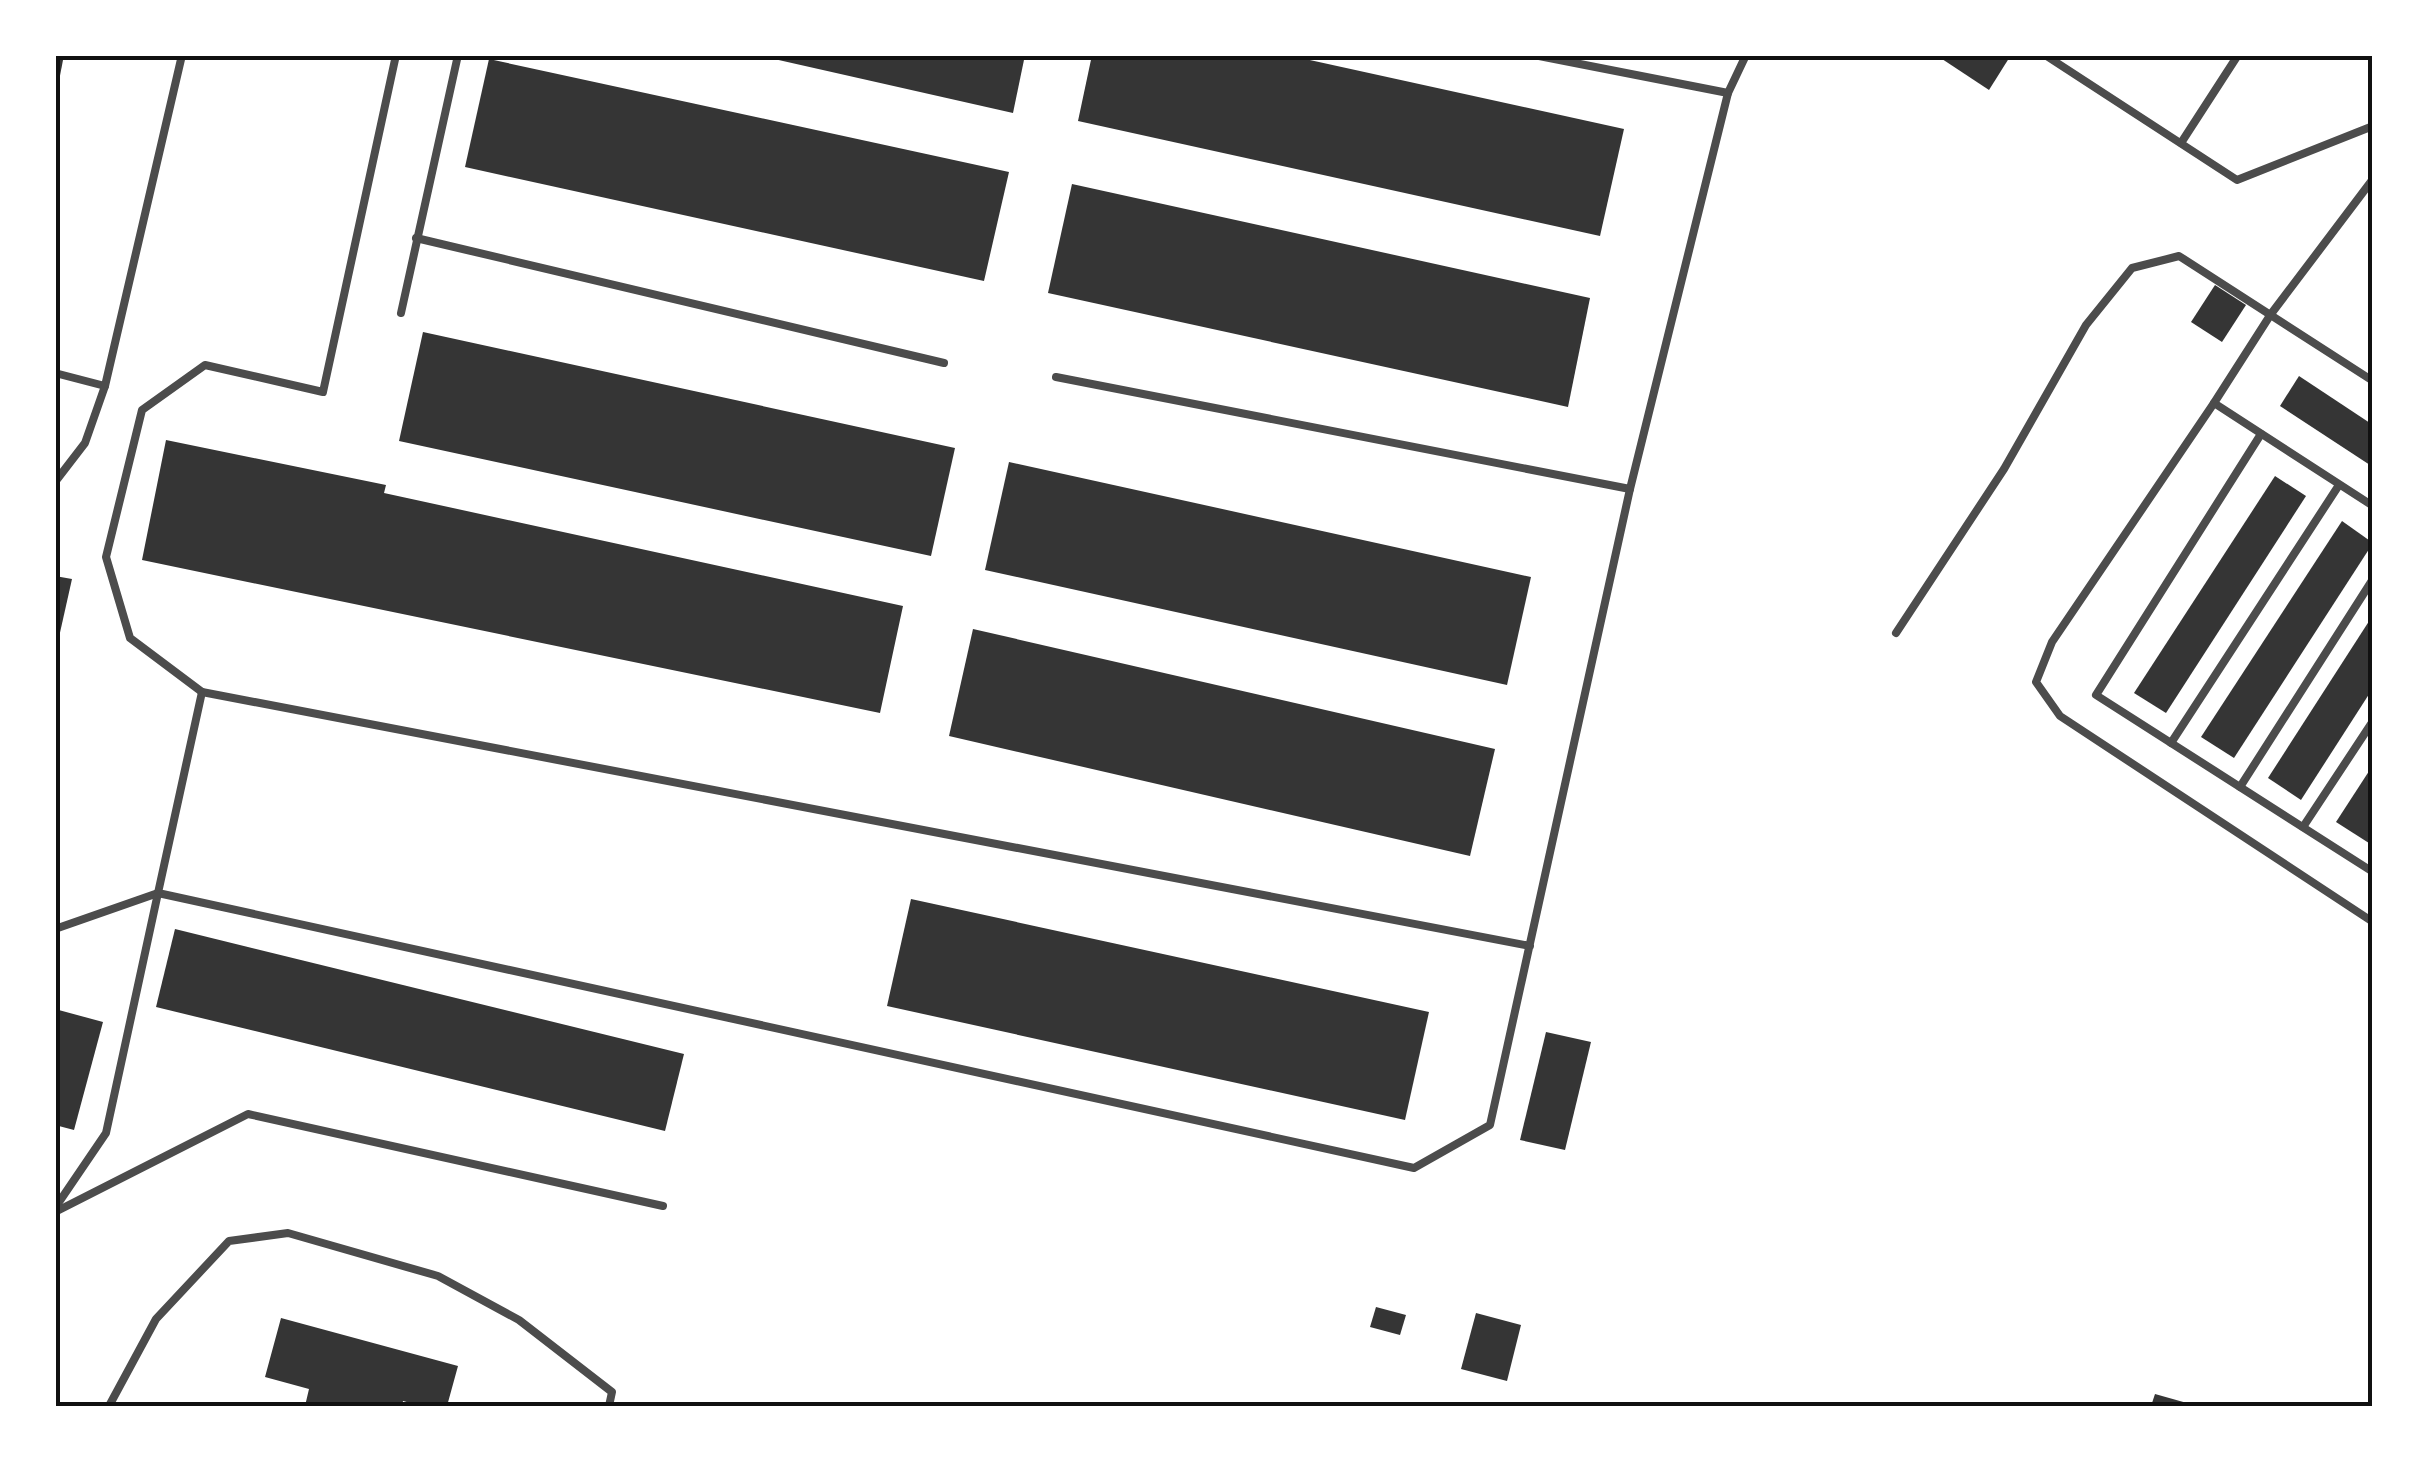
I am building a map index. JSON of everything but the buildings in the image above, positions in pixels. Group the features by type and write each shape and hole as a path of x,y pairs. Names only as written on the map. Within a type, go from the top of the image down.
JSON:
{"lane":[{"path":"55,482 85,442 105,386 182,55"},
{"path":"396,55 323,392 205,365 142,410 106,557 130,638 202,692 1530,946"},
{"path":"401,313 458,55"},
{"path":"1534,55 1728,93"},
{"path":"55,929 158,893 1414,1168 1490,1125 1630,488 1728,93 1746,55"},
{"path":"2045,55 2237,180 2373,126"},
{"path":"2181,144 2238,55"},
{"path":"2373,179 2271,314 2052,642 2036,682 2060,716 2373,922"},
{"path":"416,238 944,363"},
{"path":"1896,633 2004,469 2086,324 2132,268 2178,256 2373,381"},
{"path":"55,373 105,386"},
{"path":"1056,378 1630,488"},
{"path":"2214,404 2373,506"},
{"path":"2261,434 2096,694 2373,872"},
{"path":"2172,742 2340,484"},
{"path":"2240,787 2373,580"},
{"path":"55,1210 106,1132 202,692"},
{"path":"2303,828 2373,721"},
{"path":"55,1210 248,1114 663,1206"},
{"path":"109,1406 156,1319 228,1240 288,1234 438,1276 519,1320 612,1392 608,1406"}]}
